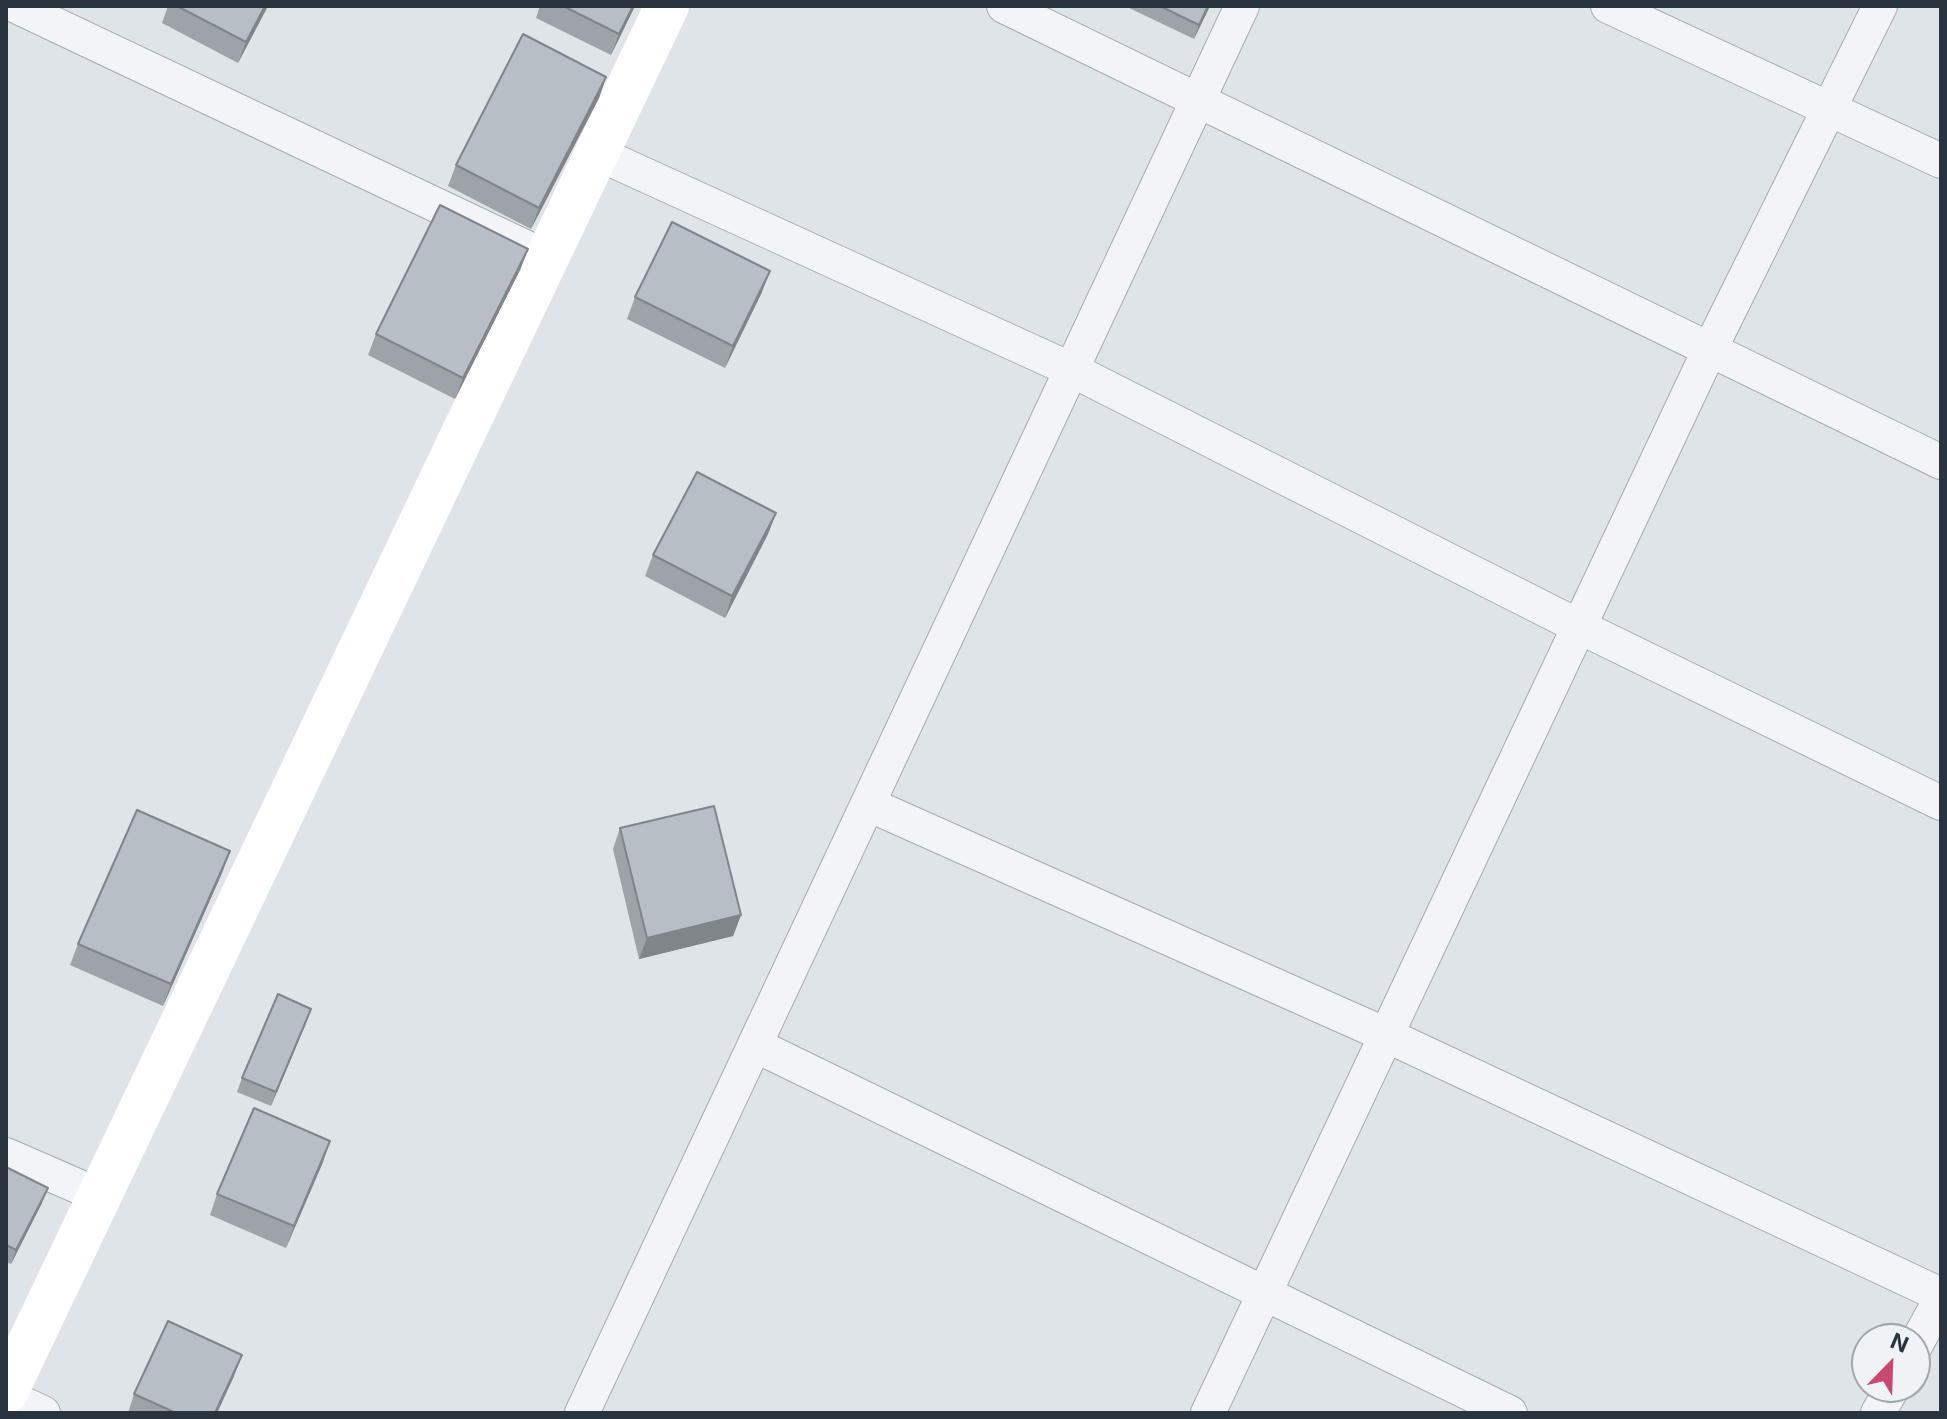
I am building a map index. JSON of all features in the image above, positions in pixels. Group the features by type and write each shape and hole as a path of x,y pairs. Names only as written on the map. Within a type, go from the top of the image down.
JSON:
{"main road":[{"path":"6,1394 98,1195 667,6"}],"street":[{"path":"16,6 548,258"},
{"path":"1004,6 1941,462"},
{"path":"582,1413 1242,6"},
{"path":"1608,6 1941,161"},
{"path":"1208,1413 1709,351 1880,6"},
{"path":"597,153 1072,370 1578,626 1941,803"},
{"path":"868,804 1386,1035 1941,1297 1927,1323"},
{"path":"755,1045 1510,1413"},
{"path":"6,1155 98,1195"},
{"path":"6,1394 43,1413"}],"building":[{"path":"177,6 265,6 246,42"},
{"path":"563,6 633,6 619,34"},
{"path":"1160,6 1208,6 1199,25"},
{"path":"523,34 606,77 539,208 456,165"},
{"path":"440,205 528,249 463,378 376,334"},
{"path":"672,222 770,271 733,346 635,297"},
{"path":"697,472 776,513 732,596 653,555"},
{"path":"714,806 741,915 647,938 620,828"},
{"path":"137,810 230,851 171,984 78,944"},
{"path":"278,994 311,1009 276,1092 242,1078"},
{"path":"254,1108 330,1141 294,1226 217,1194"},
{"path":"6,1167 48,1188 16,1250 6,1245"},
{"path":"168,1321 242,1355 215,1413 176,1413 134,1394"}]}
